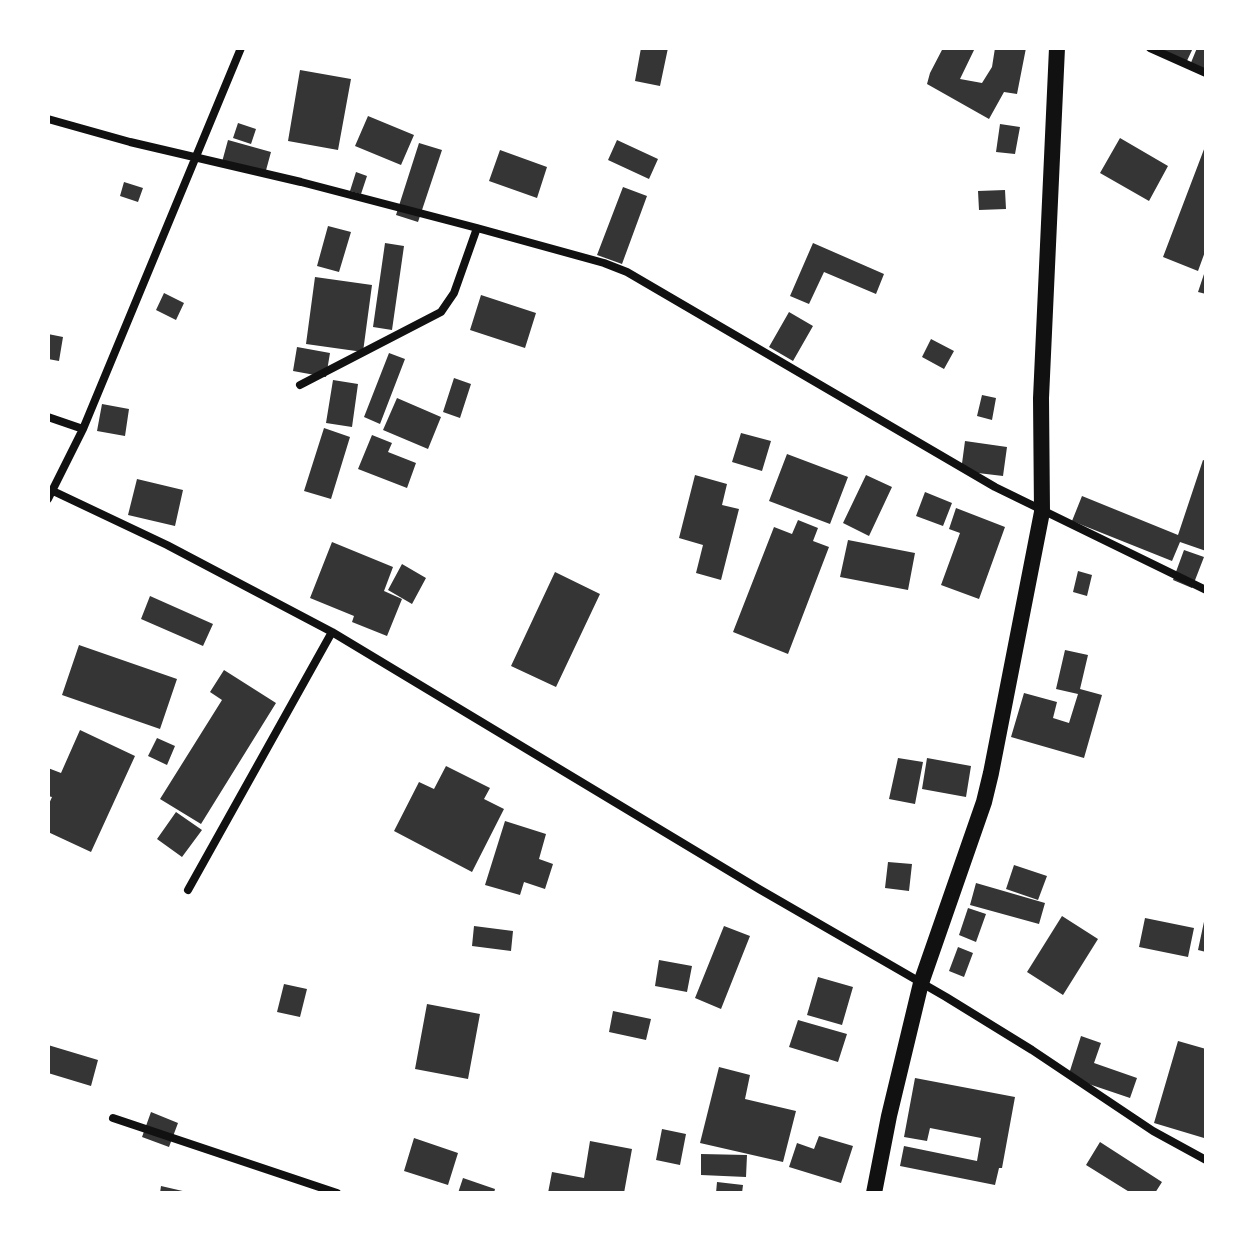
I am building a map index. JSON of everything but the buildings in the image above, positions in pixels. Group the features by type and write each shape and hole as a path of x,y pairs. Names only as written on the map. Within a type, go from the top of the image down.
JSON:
{"main road":[{"path":"874,1193 921,983 984,802 1019,640 1042,512 1041,398 1057,48"}],"street":[{"path":"241,48 83,429 50,495 167,545 332,632 1032,1050 1153,1131 1206,1160"},
{"path":"1150,48 1206,73"},
{"path":"48,119 477,228 627,272 848,403 1042,512 1206,590"},
{"path":"300,385 441,312 454,293 477,228"},
{"path":"48,417 83,429"},
{"path":"188,890 332,632"},
{"path":"113,1118 337,1193"}]}
